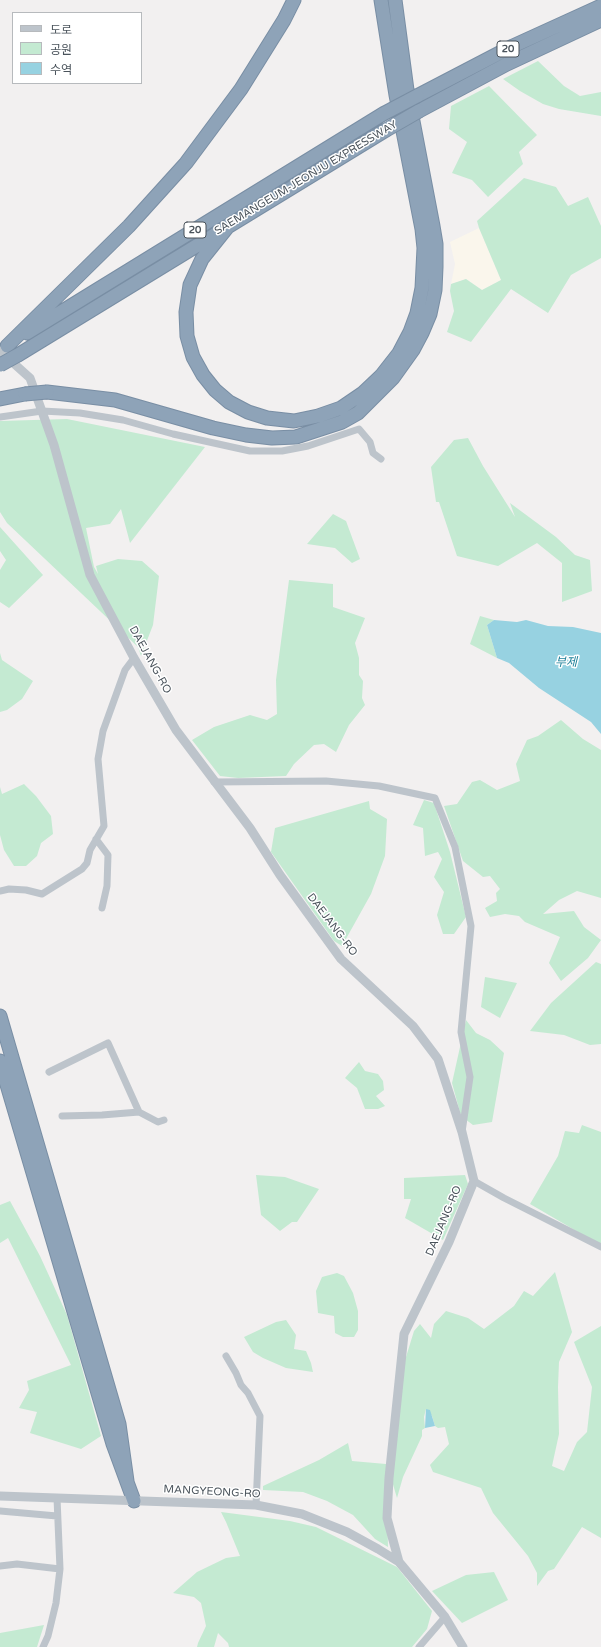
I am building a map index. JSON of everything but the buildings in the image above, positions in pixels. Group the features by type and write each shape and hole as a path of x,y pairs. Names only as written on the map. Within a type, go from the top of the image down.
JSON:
{"highway":[{"path":"2,349 129,226 186,163 241,89 284,20 294,0"},
{"path":"230,224 202,259 190,285 186,312 187,336 194,357 203,375 215,390 229,402 248,412 267,418 294,421 318,416 341,408 363,393 381,376 399,353 410,332 417,313 422,288 424,248 422,229 393,80 381,0"},
{"path":"0,399 25,394 47,392 115,400 213,428 246,435 272,438 296,437 342,422 358,413 393,378 413,350 430,314 435,290 436,267 436,244 407,90 395,0"},
{"name":"SAEMANGEUM-JEONJU EXPRESSWAY","path":"2,349 384,114 513,46 601,6"},
{"name":"SAEMANGEUM-JEONJU EXPRESSWAY","path":"0,365 230,224 419,111 507,64 601,20"},
{"path":"0,1016 120,1424 127,1481"},
{"path":"0,1061 113,1444 134,1501"}],"street":[{"name":"DAEJANG-RO","path":"2,349 30,378 54,445 90,575 134,658 176,730 250,828 280,875 341,959 414,1026 438,1059 462,1132 474,1182 449,1242 404,1334 389,1478 387,1518 399,1562"},
{"path":"0,417 42,411 80,413 123,420 173,434 250,451 282,451 301,447 359,429 370,442 373,453 381,459"},
{"path":"0,891 9,889 26,890 42,894 82,869 87,863 90,850 104,826 98,758 103,730 125,670 134,658"},
{"path":"214,782 326,781 378,786 435,798 454,847 472,926 461,1032 470,1077 462,1132"},
{"path":"96,839 108,855 107,886 102,908"},
{"path":"49,1072 108,1043 139,1112"},
{"path":"62,1116 139,1112 158,1122 164,1120"},
{"path":"474,1182 601,1247"},
{"path":"226,1356 236,1373 241,1386 248,1393 260,1416 256,1505"},
{"name":"MANGYEONG-RO","path":"0,1496 256,1505 302,1514 347,1532 378,1548 399,1562 445,1617 463,1647"},
{"path":"43,1647 48,1636 56,1602 60,1569 57,1498"},
{"path":"0,1511 57,1516"},
{"path":"0,1566 17,1564 60,1569"},
{"path":"419,1647 445,1617"}],"shaded area":[{"path":"479,228 501,280 482,290 466,279 451,284 455,264 450,242"}],"green space":[{"path":"538,61 564,86 580,96 601,92 601,116 559,109 543,104 503,79"},
{"path":"489,86 537,135 519,152 523,164 488,197 472,180 452,173 467,142 449,129 451,106"},
{"path":"524,178 556,187 568,206 588,197 601,226 601,258 571,275 548,313 511,289 471,342 447,332 454,311 450,291 451,284 466,279 482,290 501,280 477,221"},
{"path":"67,419 205,447 130,543 121,509 110,524 86,528 94,567 98,574 96,566 118,559 142,561 159,576 153,625 141,656 138,647 7,523 0,512 0,421"},
{"path":"468,438 483,466 515,517 510,503 556,537 575,555 590,560 592,591 562,602 562,563 537,543 498,566 457,556 439,502 436,502 431,467 454,440"},
{"path":"333,514 346,521 360,559 352,563 335,548 307,544"},
{"path":"0,527 43,575 9,608 0,602 0,570 6,560 0,551"},
{"path":"289,580 333,584 333,607 365,618 355,643 359,658 359,675 363,681 362,698 365,705 349,725 336,752 324,744 314,745 294,764 286,776 238,778 220,776 192,740 214,727 250,715 267,720 277,714 276,680"},
{"path":"480,616 494,620 487,625 497,658 470,644"},
{"path":"0,653 2,660 33,681 22,699 7,710 0,712"},
{"path":"561,720 583,739 601,750 601,898 577,891 559,900 543,914 574,911 584,927 601,940 588,958 561,981 549,963 560,937 525,922 519,916 505,914 490,917 485,908 497,901 496,893 500,889 490,876 483,877 463,861 444,806 457,804 472,782 480,780 497,790 520,781 516,764 527,740 538,736"},
{"path":"24,784 36,796 51,816 53,834 41,843 37,856 26,866 14,866 4,850 0,835 0,787 2,794"},
{"path":"424,800 434,803 450,852 466,917 454,934 443,934 437,915 444,892 434,877 442,859 438,852 425,856 423,828 413,825"},
{"path":"369,801 370,809 387,819 385,856 371,894 342,946 334,941 271,852 275,828"},
{"path":"596,962 601,964 601,1044 590,1045 564,1035 530,1031 551,1003"},
{"path":"485,977 517,983 500,1018 481,1007"},
{"path":"466,1020 476,1033 490,1040 504,1053 492,1122 473,1125 461,1116 452,1083"},
{"path":"359,1062 365,1071 378,1074 383,1081 384,1090 376,1096 385,1106 378,1109 365,1109 357,1088 345,1078"},
{"path":"582,1125 601,1132 601,1243 597,1243 530,1204 558,1156 565,1131 579,1133"},
{"path":"256,1175 285,1177 319,1189 297,1222 292,1222 280,1231 261,1215"},
{"path":"465,1175 468,1184 443,1240 405,1218 411,1199 404,1199 404,1178"},
{"path":"10,1201 40,1256 67,1315 101,1436 81,1449 30,1433 37,1412 19,1408 29,1390 27,1381 71,1365 8,1238 0,1243 0,1205"},
{"path":"555,1272 572,1332 559,1362 559,1434 552,1466 564,1471 577,1442 587,1432 592,1387 574,1342 601,1326 601,1538 582,1527 554,1569 548,1571 537,1586 537,1573 528,1556 493,1513 481,1488 433,1472 430,1465 449,1444 445,1427 438,1428 435,1426 432,1416 426,1409 424,1417 425,1428 422,1430 422,1436 403,1477 397,1498 392,1481 402,1370 414,1331 420,1324 431,1338 434,1324 446,1311 468,1318 484,1329 514,1306 524,1291 533,1296"},
{"path":"337,1273 344,1276 353,1293 358,1311 358,1330 354,1337 343,1337 335,1333 334,1316 318,1313 316,1291 322,1277"},
{"path":"286,1320 296,1335 294,1349 306,1351 313,1372 286,1368 263,1358 253,1352 244,1337 276,1322"},
{"path":"348,1443 352,1461 386,1464 388,1547 375,1539 353,1515 327,1501 303,1492 263,1490 263,1486 319,1460"},
{"path":"221,1512 290,1521 316,1527 397,1567 432,1611 427,1629 412,1647 229,1647 228,1643 218,1633 214,1647 197,1647 206,1626 201,1603 194,1597 173,1593 197,1572 226,1558 240,1556"},
{"path":"494,1572 508,1600 462,1623 432,1591 466,1575"},
{"path":"44,1625 37,1647 0,1647 0,1633"}],"water":[{"name":"부제","path":"494,620 517,622 526,620 548,626 573,627 601,633 601,734 591,722 539,688 509,663 497,658 487,625"},
{"path":"426,1409 430,1410 435,1426 425,1428"}]}
